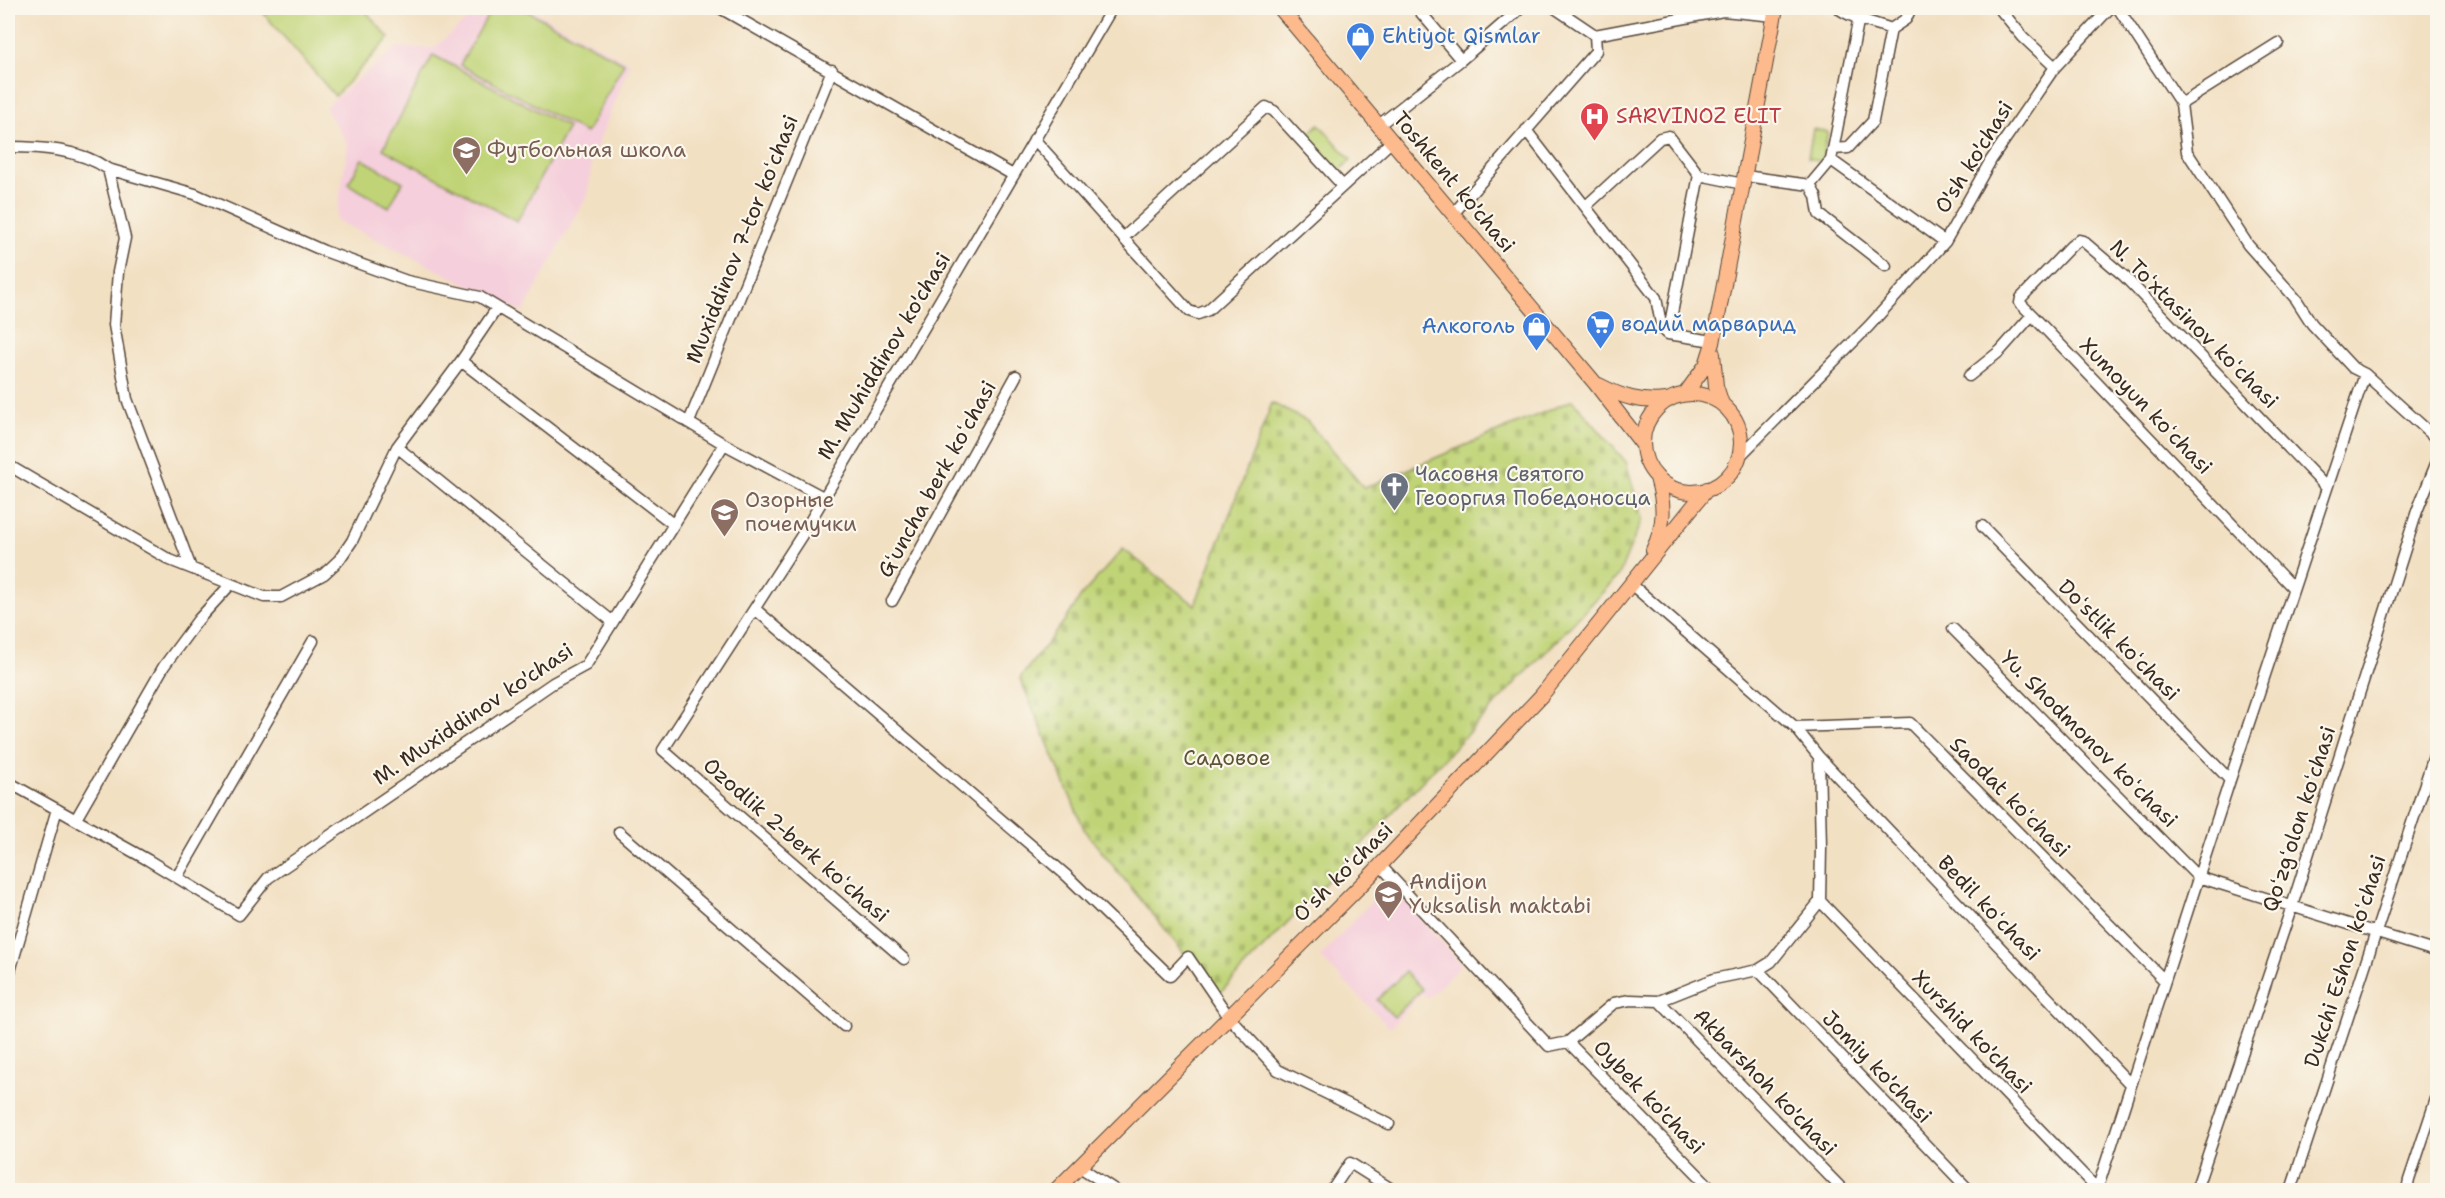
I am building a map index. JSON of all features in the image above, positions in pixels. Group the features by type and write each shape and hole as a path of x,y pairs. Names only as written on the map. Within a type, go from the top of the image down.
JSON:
{"main road":[{"name":"Toshkent ko'chasi","path":"1281,8 1595,382 1643,445"},
{"path":"1685,394 1706,365 1713,342 1776,12"},
{"path":"1713,342 1714,371 1722,404"},
{"path":"1595,382 1614,393 1634,400 1650,402 1667,400 1685,394 1710,398 1722,404 1732,415 1741,444 1738,459 1731,472 1720,483 1694,492 1681,491 1657,478"},
{"path":"1644,568 1660,535 1664,515 1663,498 1657,478 1645,457 1644,432 1656,409 1667,400"},
{"path":"1644,568 1707,489"},
{"name":"Oʻsh koʻchasi","path":"1056,1191 1380,865 1541,696 1644,568"}],"street":[{"path":"720,8 1013,175"},
{"name":"M. Muhiddinov ko'chasi","path":"663,750 710,673 755,609 824,497 1112,8"},
{"path":"1417,8 1461,60"},
{"path":"1379,125 1461,60 1521,8"},
{"path":"1555,8 1595,35 1724,11 1776,12"},
{"path":"1838,8 1846,14 1891,29"},
{"path":"1832,155 1848,148 1873,121 1891,29 1906,19 1911,8"},
{"path":"1999,8 2023,38 2055,67"},
{"name":"O'sh ko'chasi","path":"1738,459 1869,326 1945,242 1992,160 2055,67 2110,8"},
{"path":"2118,8 2181,104 2187,152 2248,245 2296,299 2312,324 2353,368 2366,374 2438,440"},
{"path":"1810,185 1832,155 1859,17"},
{"path":"1453,214 1596,51 1595,35"},
{"path":"2181,104 2278,43"},
{"name":"Muxiddinov 7-tor koʻchasi","path":"689,422 832,70"},
{"path":"1123,238 1266,107 1274,111 1343,186"},
{"path":"1526,130 1656,298 1662,329 1668,334 1713,342"},
{"path":"1586,206 1660,138 1669,136 1699,175 1810,185"},
{"path":"1034,139 1189,311 1202,314 1393,140"},
{"path":"8,147 44,147 98,162 108,169 195,194 324,251 407,281 480,297 724,444 824,497"},
{"path":"1832,155 1945,242"},
{"path":"108,169 125,238 118,272 114,325 127,399 191,568"},
{"path":"1668,334 1699,175"},
{"path":"1810,185 1816,196 1819,214 1886,266"},
{"name":"N. Toʻxtasinov koʻchasi","path":"2032,315 2020,303 2021,298 2071,246 2079,240 2083,241 2124,276 2326,487"},
{"path":"8,465 170,560 264,597 282,597 324,574 339,560 352,541 397,447 497,308"},
{"path":"1969,376 2000,351 2032,315"},
{"name":"Xumoyun koʻchasi","path":"2032,315 2293,588"},
{"path":"461,361 674,524"},
{"path":"2097,1190 2326,487 2366,374"},
{"name":"Gʻuncha berk koʻchasi","path":"892,601 1016,376"},
{"name":"M. Muxiddinov ko'chasi","path":"177,877 239,915 268,878 553,682 586,665 724,444"},
{"path":"397,447 613,622"},
{"name":"Qoʻzgʻolon koʻchasi","path":"2196,1191 2292,906 2417,511 2438,459"},
{"name":"Doʻstlik koʻchasi","path":"1982,526 2230,780"},
{"name":"Bedil koʻchasi","path":"1631,584 1795,727 1819,758 2131,1085"},
{"path":"76,819 164,666 198,620 230,585"},
{"path":"755,609 1067,876 1170,976 1188,957 1230,1017 1278,1070 1389,1124"},
{"name":"Yu. Shodmonov koʻchasi","path":"1953,629 2198,877"},
{"path":"8,782 177,877 313,641"},
{"name":"Saodat koʻchasi","path":"1795,727 1910,723 2164,980"},
{"name":"Dukchi Eshon koʻchasi","path":"2291,1191 2438,744"},
{"name":"Ozodlik 2-berk koʻchasi","path":"663,750 904,959"},
{"path":"1568,1042 1614,1003 1630,1000 1659,1001 1714,979 1758,970 1771,962 1820,901 1819,758"},
{"path":"8,978 57,809"},
{"path":"619,832 844,1026"},
{"name":"Oybek ko'chasi","path":"1380,865 1549,1046 1568,1042 1713,1191"},
{"path":"2198,877 2438,952"},
{"name":"Xurshid ko'chasi","path":"1820,901 2097,1190"},
{"name":"Jomiy ko'chasi","path":"1758,970 1969,1191"},
{"name":"Akbarshoh ko'chasi","path":"1659,1001 1843,1191"},
{"path":"2407,1191 2438,1093"},
{"path":"1332,1191 1350,1163 1393,1191"},
{"path":"1080,1167 1115,1191"}],"shaded area":[{"name":"Футбольная школа","path":"481,8 528,8 630,63 592,158 588,194 523,312 336,220 348,145 325,107 397,47 434,48"},
{"name":"Andijon Yuksalish maktabi","path":"1389,882 1461,965 1428,998 1422,993 1390,1028 1320,957"}],"green space":[{"path":"259,8 363,8 389,38 335,96"},
{"path":"492,8 522,8 624,63 586,133 460,65"},
{"path":"433,55 568,127 517,221 383,149"},
{"path":"1319,124 1351,160 1338,172 1306,137"},
{"path":"1813,129 1828,132 1822,161 1808,158"},
{"path":"362,159 403,182 389,207 348,184"},
{"name":"Садовое","path":"1573,400 1626,462 1642,519 1619,575 1218,995 1085,831 1020,678 1081,596 1123,549 1195,605 1272,403 1307,421 1364,488"},
{"path":"1405,972 1422,989 1394,1017 1377,1000"}],"place":[{"name":"Ehtiyot Qismlar","path":"1361,62"},
{"name":"SARVINOZ ELIT","path":"1595,142"},
{"name":"Футбольная школа","path":"466,176"},
{"name":"водий марварид","path":"1600,350"},
{"name":"Алкоголь","path":"1536,352"},
{"name":"Часовня Святого Геооргия Победоносца","path":"1394,512"},
{"name":"Озорные почемучки","path":"724,538"},
{"name":"Andijon Yuksalish maktabi","path":"1388,920"}]}
